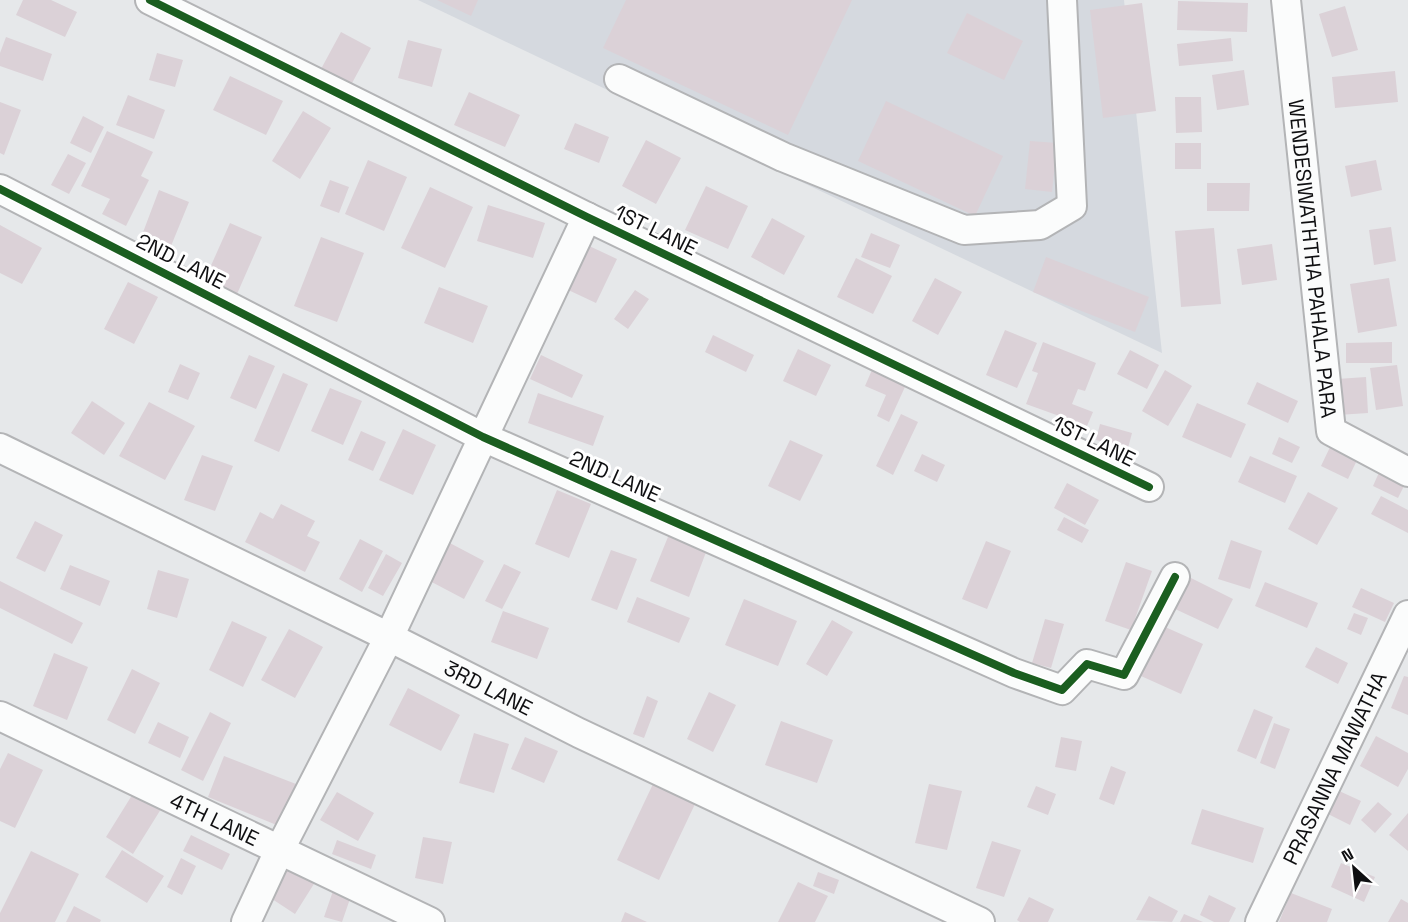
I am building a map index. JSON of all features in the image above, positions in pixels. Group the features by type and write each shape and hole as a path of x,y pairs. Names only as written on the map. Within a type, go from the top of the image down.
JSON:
{"street":[{"name":"1ST LANE","path":"150,0 587,217 1149,487"},
{"path":"619,79 783,157 964,230 1040,225 1072,206 1062,0"},
{"name":"WENDESIWATHTHA PAHALA PARA","path":"1286,0 1331,431 1408,472"},
{"name":"2ND LANE","path":"0,189 483,437 1014,674 1062,690 1087,664 1124,675 1176,577"},
{"path":"246,922 279,851 389,637 587,217"},
{"name":"3RD LANE","path":"0,448 389,637 579,733 980,922"},
{"name":"PRASANNA MAWATHA","path":"1260,922 1408,615"},
{"name":"4TH LANE","path":"0,716 430,922"}],"shaded area":[{"path":"418,0 1124,0 1162,353"}],"building":[{"path":"23,0 51,0 77,12 65,37 16,15"},
{"path":"437,0 478,0 471,16"},
{"path":"626,0 852,0 788,135 603,48"},
{"path":"1178,1 1248,3 1247,32 1177,30"},
{"path":"1142,3 1156,111 1103,118 1090,10"},
{"path":"1345,6 1358,50 1332,57 1319,14"},
{"path":"967,13 1023,41 1004,80 947,53"},
{"path":"341,32 371,48 351,85 321,69"},
{"path":"6,37 52,54 43,81 0,66 0,53"},
{"path":"1231,38 1233,61 1179,66 1177,44"},
{"path":"408,40 442,49 432,87 398,78"},
{"path":"157,53 183,60 175,87 149,80"},
{"path":"1244,70 1249,105 1217,110 1212,75"},
{"path":"1395,71 1398,102 1335,108 1332,77"},
{"path":"230,76 283,101 266,135 213,110"},
{"path":"469,92 520,115 505,147 454,125"},
{"path":"128,95 165,110 154,139 116,125"},
{"path":"1175,97 1201,97 1202,132 1176,133"},
{"path":"886,101 1003,156 975,216 858,161"},
{"path":"0,102 21,110 4,155 0,153"},
{"path":"303,111 331,128 300,179 272,161"},
{"path":"83,116 104,127 91,153 70,143"},
{"path":"575,123 609,137 599,163 564,149"},
{"path":"107,131 153,152 141,176 149,180 126,226 102,214 110,199 81,186"},
{"path":"646,140 681,158 656,204 622,186"},
{"path":"1030,141 1057,143 1052,192 1025,189"},
{"path":"1175,143 1201,143 1201,169 1175,169"},
{"path":"68,154 86,163 69,194 51,185"},
{"path":"368,160 407,177 384,231 345,214"},
{"path":"1376,160 1382,190 1351,197 1345,166"},
{"path":"330,180 349,187 339,213 320,206"},
{"path":"1207,183 1250,183 1249,211 1207,211"},
{"path":"706,186 748,206 728,249 685,230"},
{"path":"430,187 473,207 445,268 401,248"},
{"path":"159,190 189,202 171,246 142,235"},
{"path":"488,205 545,223 533,258 477,241"},
{"path":"772,218 805,236 784,275 751,257"},
{"path":"230,223 262,237 237,294 205,279"},
{"path":"0,225 42,248 22,284 0,273"},
{"path":"1391,227 1396,261 1374,265 1369,230"},
{"path":"1214,228 1221,304 1181,307 1175,231"},
{"path":"871,233 900,245 890,268 861,257"},
{"path":"321,237 364,253 337,322 294,306"},
{"path":"585,244 617,259 596,303 564,288"},
{"path":"1272,244 1277,280 1242,285 1237,249"},
{"path":"1046,257 1149,297 1135,332 1033,292"},
{"path":"856,258 892,276 873,314 837,297"},
{"path":"935,278 962,292 938,335 912,321"},
{"path":"1389,278 1397,326 1358,333 1350,284"},
{"path":"128,282 158,297 134,344 104,329"},
{"path":"439,287 488,306 473,343 424,323"},
{"path":"635,290 649,299 628,329 614,319"},
{"path":"1005,330 1037,343 1017,388 986,375"},
{"path":"713,335 754,355 746,372 705,352"},
{"path":"1043,342 1096,363 1085,391 1078,389 1072,404 1093,412 1087,426 1026,404 1038,373 1032,371"},
{"path":"1392,342 1392,363 1346,363 1346,343"},
{"path":"798,349 831,365 816,396 783,381"},
{"path":"1130,350 1159,365 1147,389 1117,374"},
{"path":"249,355 275,366 256,409 230,398"},
{"path":"541,355 583,375 572,398 530,379"},
{"path":"875,363 909,378 889,422 877,416 886,395 865,386"},
{"path":"180,364 200,373 188,400 168,392"},
{"path":"1397,365 1403,406 1376,410 1370,368"},
{"path":"1165,370 1192,386 1168,426 1142,411"},
{"path":"283,373 308,384 279,452 254,441"},
{"path":"1366,377 1368,413 1338,415 1337,379"},
{"path":"1257,382 1298,401 1288,423 1247,404"},
{"path":"330,388 362,401 343,445 311,431"},
{"path":"538,393 604,416 593,446 528,423"},
{"path":"92,401 125,423 104,455 71,433"},
{"path":"149,402 195,426 165,480 119,456"},
{"path":"1197,403 1246,424 1231,458 1182,437"},
{"path":"901,414 918,422 893,475 876,466"},
{"path":"1100,424 1132,433 1128,448 1096,440"},
{"path":"403,429 436,445 413,495 379,480"},
{"path":"361,431 386,442 373,471 348,460"},
{"path":"1279,437 1300,447 1292,463 1272,454"},
{"path":"790,440 823,455 800,501 768,486"},
{"path":"1332,443 1359,456 1348,479 1321,466"},
{"path":"922,454 945,465 937,482 914,471"},
{"path":"202,455 233,466 215,511 184,500"},
{"path":"1250,456 1297,476 1285,503 1238,482"},
{"path":"1381,468 1407,480 1398,498 1373,486"},
{"path":"1067,483 1099,500 1085,525 1054,508"},
{"path":"557,490 591,504 569,558 535,544"},
{"path":"1308,492 1338,508 1317,545 1288,529"},
{"path":"1381,496 1408,510 1408,533 1371,514"},
{"path":"281,504 315,521 307,536 320,542 305,572 245,542 260,512 273,519"},
{"path":"1064,517 1089,530 1082,543 1057,530"},
{"path":"35,521 63,535 45,572 16,558"},
{"path":"670,532 708,547 689,597 650,581"},
{"path":"360,539 383,551 362,592 339,579"},
{"path":"1231,540 1262,551 1250,589 1218,579"},
{"path":"446,541 484,561 464,599 426,579"},
{"path":"986,541 1011,551 987,609 962,599"},
{"path":"611,550 637,559 617,610 591,600"},
{"path":"386,554 402,563 383,596 368,588"},
{"path":"1126,562 1152,571 1131,630 1105,621"},
{"path":"504,564 521,572 502,609 485,601"},
{"path":"70,565 110,581 100,606 60,589"},
{"path":"158,570 189,579 177,618 147,609"},
{"path":"1189,577 1233,599 1218,629 1173,608"},
{"path":"0,581 83,623 72,644 0,608"},
{"path":"1265,582 1318,603 1307,628 1255,606"},
{"path":"1361,588 1394,603 1385,622 1352,607"},
{"path":"637,597 690,618 679,643 627,622"},
{"path":"744,599 797,621 778,666 725,645"},
{"path":"503,611 549,628 537,659 491,642"},
{"path":"1354,613 1368,618 1361,635 1347,629"},
{"path":"1045,619 1064,624 1051,668 1032,663"},
{"path":"832,620 853,632 827,676 806,664"},
{"path":"232,621 267,637 243,687 209,670"},
{"path":"1163,626 1203,644 1181,694 1141,676"},
{"path":"289,629 323,647 295,698 261,680"},
{"path":"1316,647 1348,663 1338,684 1305,667"},
{"path":"54,653 88,667 67,720 33,706"},
{"path":"132,669 160,683 135,734 107,720"},
{"path":"1404,676 1408,677 1408,715 1391,708"},
{"path":"408,688 460,715 441,751 389,725"},
{"path":"709,692 736,705 713,752 687,739"},
{"path":"647,696 658,701 644,738 633,734"},
{"path":"1254,709 1273,717 1256,759 1237,751"},
{"path":"210,712 231,723 203,781 181,770"},
{"path":"781,721 833,740 817,783 765,765"},
{"path":"158,722 189,737 180,758 148,743"},
{"path":"1274,723 1290,729 1275,769 1260,763"},
{"path":"474,733 509,744 494,793 459,783"},
{"path":"1376,736 1408,753 1408,769 1398,787 1360,766"},
{"path":"525,737 558,751 544,783 511,769"},
{"path":"1061,737 1082,741 1076,771 1055,767"},
{"path":"8,753 43,770 15,828 0,821 0,769"},
{"path":"224,756 296,784 279,826 208,797"},
{"path":"1111,766 1126,772 1114,805 1099,799"},
{"path":"653,784 695,804 659,880 617,860"},
{"path":"929,784 962,791 947,850 915,843"},
{"path":"1036,786 1056,794 1048,815 1027,807"},
{"path":"1337,790 1361,801 1350,825 1326,813"},
{"path":"134,792 161,809 133,854 106,837"},
{"path":"337,792 374,813 358,841 320,820"},
{"path":"1378,802 1392,814 1375,833 1361,820"},
{"path":"1202,809 1264,828 1253,863 1191,844"},
{"path":"1408,813 1408,851 1389,835"},
{"path":"191,835 230,854 222,870 183,851"},
{"path":"423,837 452,842 443,884 415,878"},
{"path":"337,840 376,855 371,869 332,854"},
{"path":"992,841 1021,850 1004,897 976,888"},
{"path":"122,850 164,876 147,903 105,877"},
{"path":"31,851 79,874 55,922 0,922 0,913"},
{"path":"181,858 196,866 182,895 167,887"},
{"path":"291,863 317,879 295,914 269,897"},
{"path":"1341,863 1375,877 1364,902 1331,887"},
{"path":"818,872 839,880 834,894 813,886"},
{"path":"798,882 828,896 815,922 778,922"},
{"path":"334,888 352,893 342,922 324,917"},
{"path":"1291,893 1332,909 1327,922 1279,922"},
{"path":"1209,895 1236,908 1229,922 1214,922 1200,915"},
{"path":"1149,896 1178,911 1172,922 1136,920"},
{"path":"1029,897 1054,909 1048,922 1020,922 1017,920"},
{"path":"1401,899 1408,903 1408,922 1388,922"},
{"path":"74,906 101,920 100,922 66,922"},
{"path":"625,912 647,922 621,922"},
{"path":"1184,914 1203,922 1180,922"}],"cycle path":[{"path":"150,0 587,217 1149,487"},
{"path":"0,189 483,437 1014,673 1062,690 1087,664 1124,675 1175,577"}]}
